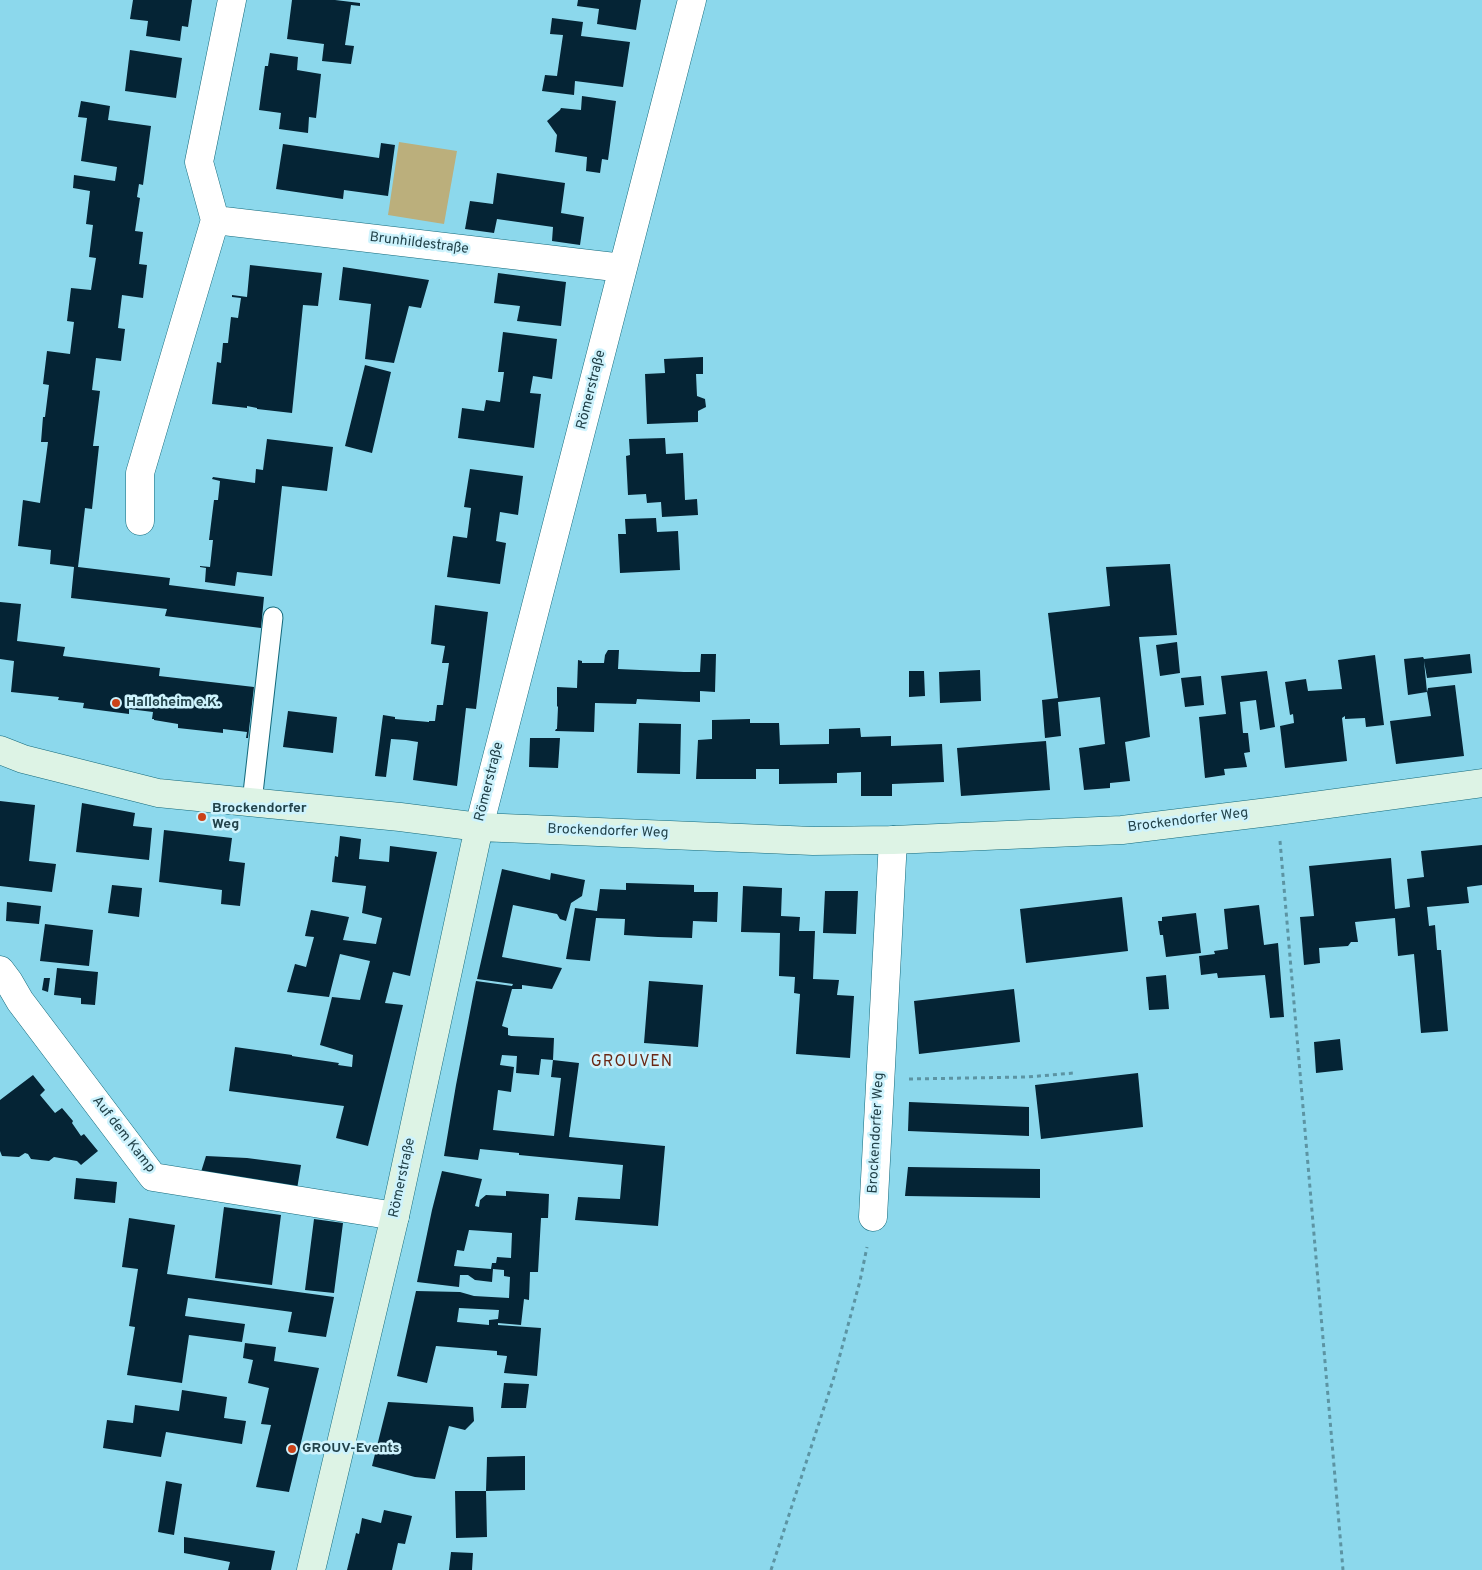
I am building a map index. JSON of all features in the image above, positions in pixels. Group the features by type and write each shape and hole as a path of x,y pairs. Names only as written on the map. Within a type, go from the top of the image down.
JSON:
{"street":[{"path":"140,521 140,473 215,220 199,162 232,0"},
{"name":"Römerstraße","path":"311,1570 395,1216 479,827 692,0"},
{"name":"Brunhildestraße","path":"215,220 623,268"},
{"name":"Brockendorfer Weg","path":"0,750 23,759 158,793 400,816 479,827 813,841 893,840 1122,830 1482,783"},
{"name":"Brockendorfer Weg","path":"873,1217 893,840"},
{"name":"Auf dem Kamp","path":"3,982 20,1001 153,1177 395,1216"}],"lane":[{"path":"252,802 273,617"}],"path":[{"path":"1277,811 1343,1570"},
{"path":"880,1077 915,1080 1027,1077 1074,1073"},
{"path":"771,1570 834,1377 860,1281 873,1217"}],"shaded area":[{"path":"399,142 457,151 444,224 388,215"}],"building":[{"path":"133,0 192,0 188,27 182,26 180,41 146,36 148,21 130,19"},
{"path":"292,0 335,0 360,3 360,6 351,5 345,45 354,46 351,64 322,61 324,44 287,39"},
{"path":"578,0 641,0 636,30 597,24 599,9 577,6"},
{"path":"552,18 583,22 581,36 630,42 623,87 575,81 574,95 542,91 545,75 557,76 563,35 550,34"},
{"path":"130,50 182,58 176,98 125,91"},
{"path":"270,53 298,57 297,70 321,74 316,118 309,117 308,133 279,129 281,113 259,110 265,66 268,66"},
{"path":"582,96 616,101 608,160 602,159 600,173 586,171 587,157 555,152 557,135 547,121 561,108 581,110"},
{"path":"81,101 110,106 108,120 151,126 143,185 139,184 137,197 140,198 135,231 143,232 139,264 147,265 143,298 122,295 118,328 125,329 121,361 96,358 92,390 100,391 93,446 99,446 92,509 85,508 78,567 170,578 169,585 264,597 261,628 165,616 167,609 71,598 74,567 50,564 51,550 18,546 23,500 40,503 48,442 41,442 49,385 43,384 47,351 70,354 74,322 67,321 71,288 91,290 96,258 89,257 93,225 86,224 90,191 73,188 74,175 115,181 117,167 81,161 87,118 78,117"},
{"path":"381,143 395,145 388,196 344,190 343,199 276,189 283,144 379,158"},
{"path":"497,173 565,183 561,213 584,217 580,245 552,241 553,227 497,219 494,233 465,229 470,201 493,204"},
{"path":"250,265 322,273 318,306 303,305 292,413 247,406 247,408 212,404 217,362 221,363 223,343 228,343 231,317 238,318 241,298 232,297 232,295 247,297"},
{"path":"343,267 429,280 421,308 409,306 394,363 365,359 371,304 339,300"},
{"path":"498,273 566,282 561,326 517,321 520,306 494,303"},
{"path":"503,332 557,339 552,379 533,376 530,393 541,394 534,448 458,438 462,408 484,411 486,400 500,402 504,372 498,372"},
{"path":"703,357 703,374 696,374 697,396 705,399 706,407 698,411 698,422 647,424 645,374 665,373 664,359"},
{"path":"365,365 391,372 372,453 345,446"},
{"path":"665,438 666,454 683,453 685,500 697,499 698,515 662,517 661,502 647,503 646,494 628,495 626,456 630,455 629,439"},
{"path":"267,439 333,447 327,491 282,486 272,576 237,572 235,586 205,582 206,568 200,566 210,567 213,540 209,540 214,500 218,500 220,481 212,479 213,477 255,483 256,469 263,470"},
{"path":"470,469 523,476 518,515 500,512 496,541 506,543 500,584 447,577 453,536 467,538 471,508 464,507"},
{"path":"656,518 657,532 678,531 680,570 620,573 618,534 626,534 625,519"},
{"path":"1170,564 1177,635 1139,637 1150,737 1125,742 1130,781 1110,783 1110,788 1084,790 1079,748 1105,744 1100,697 1058,702 1061,736 1045,738 1042,700 1058,698 1048,613 1110,606 1106,567"},
{"path":"0,602 21,604 17,641 65,647 63,656 160,668 159,676 254,687 248,738 246,738 247,732 223,729 223,733 178,728 178,724 152,719 153,712 129,709 129,714 83,708 84,703 58,700 59,697 11,692 14,661 0,659"},
{"path":"435,605 488,612 476,709 466,708 457,786 413,780 418,742 406,740 391,739 386,777 375,776 383,715 395,717 395,719 435,721 437,705 443,705 449,663 442,663 445,646 431,644"},
{"path":"1177,642 1180,673 1160,676 1156,645"},
{"path":"608,650 619,650 618,669 684,672 700,672 701,654 716,654 715,692 700,691 700,702 637,699 636,704 595,703 594,732 555,731 557,729 558,707 557,687 577,688 578,660 582,661 582,663 604,663"},
{"path":"1470,654 1472,673 1427,678 1424,661 1427,692 1408,695 1404,659 1423,657 1424,659"},
{"path":"1375,655 1384,725 1366,727 1365,718 1345,719 1345,716 1342,718 1347,761 1285,768 1280,726 1294,723 1293,714 1290,715 1285,682 1306,679 1308,691 1342,689 1338,660"},
{"path":"980,670 981,701 940,703 939,672"},
{"path":"909,671 924,671 925,696 909,697"},
{"path":"1267,671 1275,727 1260,730 1256,700 1240,702 1243,733 1248,733 1250,752 1244,753 1247,767 1224,769 1225,775 1205,778 1199,717 1226,714 1221,676"},
{"path":"1201,676 1204,705 1185,707 1181,678"},
{"path":"1455,685 1464,756 1396,764 1390,721 1431,716 1428,688"},
{"path":"288,711 337,717 333,753 283,747"},
{"path":"750,719 750,723 779,723 780,745 829,744 829,729 860,728 861,737 891,736 891,746 942,744 944,782 892,784 892,796 861,796 861,772 837,773 837,783 779,784 779,769 756,769 756,779 696,779 698,740 712,739 712,720"},
{"path":"639,723 681,724 680,774 637,773"},
{"path":"530,738 560,738 558,768 529,767"},
{"path":"1046,741 1050,790 961,796 957,748"},
{"path":"0,801 35,805 29,861 56,864 52,892 0,886"},
{"path":"82,803 135,813 133,826 152,828 149,860 76,852"},
{"path":"164,830 232,838 229,861 245,863 240,906 221,904 222,890 159,882"},
{"path":"340,836 361,839 359,859 389,862 390,846 437,852 410,976 393,972 385,1003 403,1005 368,1146 336,1138 344,1106 229,1091 235,1047 339,1063 338,1065 352,1067 353,1055 320,1045 332,997 360,1000 370,961 340,954 329,997 287,992 295,964 306,967 314,937 305,936 311,910 349,917 343,940 376,944 382,918 362,913 366,886 332,882 335,856 338,857"},
{"path":"1482,845 1482,885 1467,887 1469,903 1427,907 1429,926 1435,925 1437,950 1441,950 1448,1031 1421,1033 1414,954 1398,956 1395,918 1355,922 1358,942 1351,942 1348,946 1319,948 1320,963 1304,965 1300,917 1314,916 1309,866 1391,858 1395,909 1410,907 1407,879 1424,877 1421,851"},
{"path":"502,869 550,880 551,873 585,880 582,896 571,903 566,921 560,919 557,914 513,905 502,957 562,968 552,989 522,985 522,989 512,989 502,1026 508,1028 508,1035 511,1036 554,1038 553,1060 579,1063 569,1137 665,1146 658,1226 575,1220 578,1197 620,1199 623,1165 519,1155 519,1153 480,1149 478,1160 444,1156 476,981 512,986 513,984 477,979","holes":["502,1055 517,1056 516,1073 539,1075 541,1059 553,1060 551,1077 561,1078 554,1136 493,1130 498,1090 511,1092 514,1067 500,1065"]},
{"path":"626,883 694,885 694,892 718,892 717,922 693,921 692,938 658,937 624,935 625,919 596,918 590,961 566,959 575,908 597,911 600,889 626,890"},
{"path":"112,885 142,888 139,917 108,913"},
{"path":"743,886 782,888 781,916 800,917 799,931 815,931 813,979 839,980 837,995 854,996 850,1058 796,1054 800,994 794,993 795,977 779,976 780,933 741,932"},
{"path":"825,891 858,891 856,934 823,933"},
{"path":"1122,897 1128,951 1026,963 1020,909"},
{"path":"7,902 41,906 39,924 6,921"},
{"path":"1259,905 1264,945 1278,943 1284,1017 1270,1018 1265,975 1218,978 1217,973 1201,975 1199,956 1215,954 1214,951 1228,949 1224,909"},
{"path":"1196,913 1201,953 1166,957 1163,935 1160,935 1158,921 1162,921 1162,917"},
{"path":"45,924 93,930 89,966 40,961"},
{"path":"57,968 98,972 95,1005 81,1004 81,998 54,995"},
{"path":"1166,975 1169,1009 1149,1010 1146,977"},
{"path":"44,978 50,978 48,992 42,990"},
{"path":"649,981 703,985 698,1047 644,1043"},
{"path":"1014,989 1020,1042 919,1054 914,1001"},
{"path":"1340,1039 1343,1070 1316,1073 1314,1042"},
{"path":"1138,1073 1143,1127 1041,1139 1035,1085"},
{"path":"33,1075 45,1090 40,1095 55,1113 62,1108 73,1121 72,1123 81,1136 84,1134 98,1151 81,1165 77,1161 54,1157 49,1161 31,1159 25,1153 19,1157 2,1156 0,1151 0,1100"},
{"path":"909,1102 1029,1107 1029,1136 908,1131"},
{"path":"206,1156 247,1158 301,1165 297,1189 201,1172"},
{"path":"908,1167 1040,1169 1040,1198 905,1196"},
{"path":"442,1171 482,1179 475,1206 479,1207 480,1200 486,1195 506,1196 506,1191 549,1194 548,1218 541,1218 538,1272 530,1272 529,1300 524,1299 521,1325 498,1323 498,1325 541,1328 537,1376 504,1373 507,1356 497,1355 497,1351 436,1346 427,1383 397,1376 416,1291 460,1292 474,1296 509,1298 510,1277 504,1276 504,1270 493,1269 492,1282 475,1280 468,1275 460,1275 459,1287 417,1282","holes":["469,1230 512,1233 511,1258 497,1257 496,1263 492,1263 491,1269 454,1266 457,1250 464,1251","459,1308 499,1310 498,1319 489,1320 489,1325 457,1322"]},
{"path":"76,1178 117,1182 115,1203 74,1199"},
{"path":"224,1207 281,1215 272,1285 215,1278"},
{"path":"129,1218 175,1225 167,1274 334,1297 326,1337 288,1332 292,1312 188,1298 185,1316 245,1324 242,1342 189,1335 182,1383 127,1375 135,1327 129,1326 138,1269 122,1267"},
{"path":"314,1219 343,1223 334,1293 305,1290"},
{"path":"245,1343 276,1347 274,1361 319,1368 289,1492 256,1487 271,1425 261,1424 269,1388 248,1383 253,1360 243,1358"},
{"path":"504,1383 529,1384 526,1408 501,1408"},
{"path":"182,1390 227,1397 224,1418 246,1421 242,1444 166,1432 161,1457 103,1448 107,1420 133,1423 135,1405 179,1411"},
{"path":"388,1402 473,1407 474,1421 465,1430 449,1426 435,1479 415,1477 372,1466"},
{"path":"525,1456 525,1490 486,1491 487,1457"},
{"path":"166,1481 182,1484 174,1535 158,1532"},
{"path":"455,1491 486,1491 487,1537 456,1538"},
{"path":"384,1510 412,1516 405,1544 398,1543 392,1570 347,1570 356,1533 359,1534 362,1518 381,1523"},
{"path":"184,1537 275,1551 271,1570 228,1570 230,1562 184,1553"},
{"path":"451,1552 473,1553 472,1570 449,1570"}],"place":[{"name":"Halloheim e.K.","path":"116,703"},
{"name":"Brockendorfer Weg","path":"202,817"},
{"name":"GROUV-Events","path":"292,1449"}],"district":[{"name":"GROUVEN","path":"632,1063"}]}
